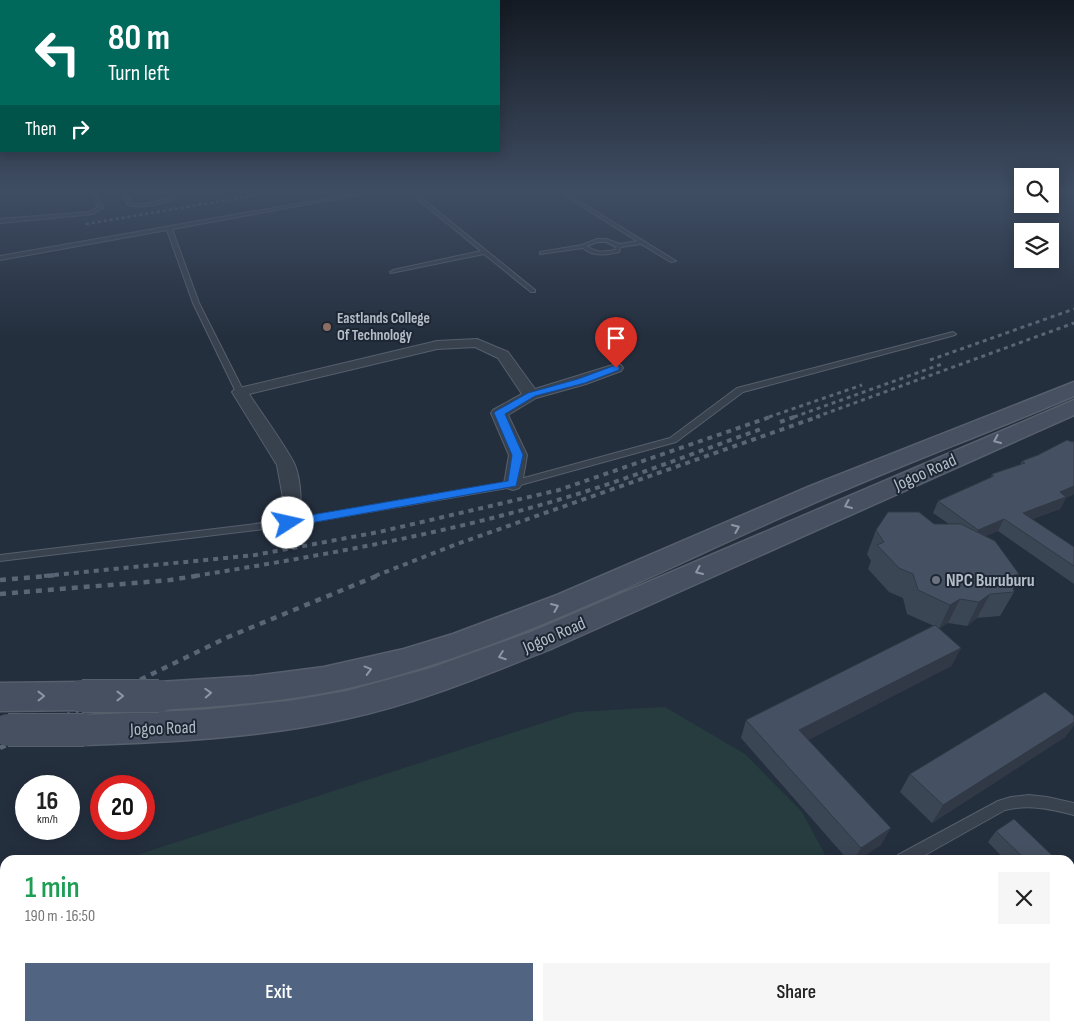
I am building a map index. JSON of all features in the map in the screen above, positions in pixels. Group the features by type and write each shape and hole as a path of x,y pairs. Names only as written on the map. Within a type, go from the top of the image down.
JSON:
{"main road":[{"name":"Jogoo Road","path":"0,697 159,696 291,686 368,670 474,639 622,579 844,481 1074,388"},
{"name":"Jogoo Road","path":"4,729 84,730 191,727 256,721 319,711 356,702 457,672 542,640 1074,407"}],"street":[{"path":"288,523 292,498 286,465 240,392 437,344 477,343 502,355 531,394"},
{"path":"513,484 518,455 499,413 531,394 581,381 616,368"}],"lane":[{"path":"0,258 101,240"},
{"path":"173,240 196,304 240,392"},
{"path":"470,240 533,291"},
{"path":"542,253 584,246 590,242 600,240"},
{"path":"602,240 613,242 619,246 643,242"},
{"path":"640,240 673,261"},
{"path":"584,246 588,250 597,253 608,254 617,251 619,246"},
{"path":"393,272 484,252"},
{"path":"0,558 288,523 513,484 673,440 740,390 952,334"},
{"path":"912,855 1002,805 1012,802 1040,800 1074,809"}],"green space":[{"path":"665,707 745,754 802,812 825,855 138,855 140,854 576,712"}],"building":[{"path":"1067,440 1074,441 1074,486 1060,492 1066,497 1023,513 1074,547 1074,566 1004,519 978,530 938,501 994,476 992,474 1025,463 1022,461"},
{"path":"888,512 919,512 934,524 961,524 995,541 1019,574 1011,576 1014,592 990,594 979,602 960,599 950,605 918,590 913,574 899,568 877,545 884,542 876,530"},
{"path":"935,625 961,648 799,730 891,828 861,848 746,720"},
{"path":"1045,692 1074,716 1074,722 943,805 910,774"},
{"path":"1014,819 1052,855 1021,855 996,831"}],"railway":[{"path":"930,360 1074,309"},
{"path":"816,417 1074,323"},
{"path":"794,417 942,364"},
{"path":"769,417 862,385"},
{"path":"44,576 255,555 379,532 559,490 773,416"},
{"path":"780,422 797,416"},
{"path":"375,576 457,544 820,416"},
{"path":"195,576 379,544 516,512 612,483 764,428"},
{"path":"0,580 58,575"},
{"path":"0,594 170,580 202,575"},
{"path":"0,748 228,637 379,575"}],"place":[{"name":"Eastlands College Of Technology","path":"327,327"},
{"name":"NPC Buruburu","path":"936,580"}],"route":[{"path":"288,523 513,484 518,455 499,413 531,394 581,381 616,368"}]}
